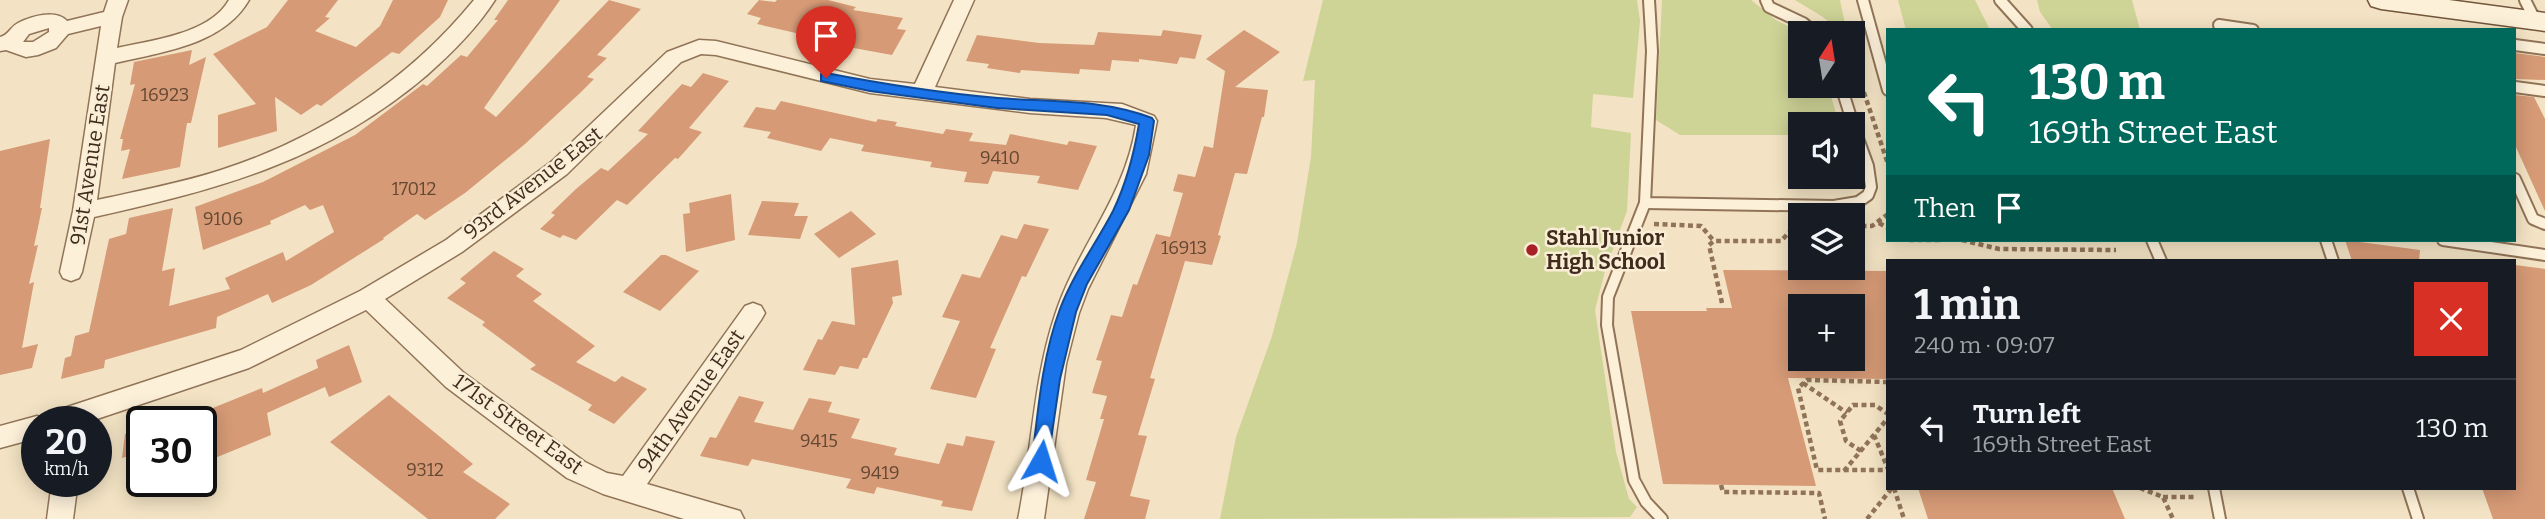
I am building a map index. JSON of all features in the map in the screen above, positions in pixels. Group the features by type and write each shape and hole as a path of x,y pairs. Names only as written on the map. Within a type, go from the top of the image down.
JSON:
{"street":[{"name":"91st Avenue East","path":"107,58 196,34 214,26 237,7 239,0"},
{"path":"84,211 228,176 309,141 383,97 442,51 485,0"},
{"path":"964,0 922,92 1030,106 1107,110 1147,121 1142,155 1121,210 1080,282 1065,322 1046,406 1038,489 1031,519"},
{"path":"2381,0 2535,14"},
{"name":"91st Avenue East","path":"71,272 84,211 115,9"},
{"path":"6,42 18,49 34,49 52,41 61,29 115,9"},
{"name":"93rd Avenue East","path":"107,406 249,358 368,298 454,246 559,168 604,127 658,71 685,51 699,47 737,51 826,78 922,92"},
{"name":"171st Street East","path":"368,298 455,380 551,454 603,483 701,513 731,519"},
{"name":"94th Avenue East","path":"629,489 753,313"},
{"path":"0,437 21,431"},
{"path":"60,519 63,497"}],"lane":[{"path":"1649,0 1652,28 1644,157 1645,204 1608,297 1607,325 1634,480 1646,502 1661,519"},
{"path":"1766,0 1769,7 1800,21"},
{"path":"1863,0 1886,83"},
{"path":"2000,0 2024,28"},
{"path":"2219,25 2239,28"},
{"path":"2516,45 2545,49"},
{"path":"2516,87 2545,92"},
{"path":"1645,204 1834,206 1862,201 1871,193 1873,180 1865,158"},
{"path":"2516,180 2533,219 2545,224"},
{"path":"2153,242 2160,259"},
{"path":"2327,242 2332,259"},
{"path":"2457,242 2545,255"},
{"path":"2214,490 2220,519"},
{"path":"2409,490 2418,519"}],"path":[{"path":"1866,98 1886,158"},
{"path":"1865,226 1872,226 1886,216"},
{"path":"1878,222 1886,227"},
{"path":"1654,224 1701,226 1714,241"},
{"path":"1722,303 1709,245 1714,241 1781,241 1788,234"},
{"path":"1970,242 1999,249 2116,250"},
{"path":"1886,382 1807,380 1798,388 1817,470 1886,470"},
{"path":"1803,383 1847,413"},
{"path":"1861,451 1846,440 1840,421 1853,405 1875,405 1886,414"},
{"path":"1844,472 1886,419"},
{"path":"1874,435 1886,465"},
{"path":"1721,485 1723,492 1819,493 1825,519"},
{"path":"1867,519 1891,490"},
{"path":"1894,490 1904,519"},
{"path":"2145,490 2163,497 2194,497"},
{"path":"2163,497 2173,519"}],"green space":[{"path":"1323,0 1637,0 1640,21 1633,98 1593,94 1591,127 1631,133 1627,211 1605,271 1595,310 1616,452 1629,499 1637,507 1630,517 1220,519 1236,437 1272,336 1297,243 1311,157 1315,80 1303,81"},
{"path":"1662,0 1751,0 1788,26 1788,98 1832,98 1836,112 1788,112 1788,135 1680,135 1656,120"},
{"path":"1795,0 1840,0 1844,21 1828,21"},
{"path":"1898,0 1975,0 1989,28 1905,28"},
{"path":"2037,0 2132,0 2139,28 2052,28 2040,12"}],"building":[{"path":"288,0 338,0 325,17 330,18 315,31 356,47 380,26 393,0 448,0 440,17 399,54 392,52 321,106 317,104 301,115 275,97 277,131 218,148 218,115 256,104 213,54 267,27"},
{"path":"508,0 560,0 484,108 496,117 609,0 641,9 597,55 607,58 587,77 594,79 579,94 525,144 465,193 425,220 417,214 384,239 311,285 272,303 268,294 217,317 216,328 105,360 104,368 61,379 65,358 71,356 75,336 89,332 109,239 126,234 129,218 173,208 162,271 175,268 169,306 230,289 225,278 283,252 286,261 334,232 323,205 310,210 305,205 270,221 271,224 203,250 195,207 263,182 355,135 423,84 427,86 461,55 467,57 498,20 494,20"},
{"path":"759,0 828,0 856,7 853,10 903,18 897,29 906,30 892,55 837,45 839,43 757,24 761,18 747,14"},
{"path":"1163,30 1202,35 1195,59 1180,57 1177,64 1139,59 1139,62 1112,60 1110,71 1080,69 1079,74 1021,70 1020,73 987,68 989,64 966,61 977,35 1039,43 1094,45 1098,32 1161,36"},
{"path":"1244,30 1280,52 1235,87 1268,90 1264,117 1247,174 1235,173 1212,265 1185,261 1150,378 1155,379 1138,435 1147,436 1130,496 1150,500 1145,519 1084,519 1096,482 1086,480 1104,419 1100,419 1107,396 1092,393 1102,361 1096,360 1111,315 1122,317 1133,284 1137,285 1156,234 1170,237 1183,193 1173,191 1178,174 1195,177 1204,146 1213,148 1225,71 1206,59"},
{"path":"192,50 189,65 206,57 191,123 187,123 180,167 122,179 130,149 121,151 123,139 120,139 135,84 130,85 134,62"},
{"path":"2516,53 2545,57 2545,80 2516,79"},
{"path":"703,73 729,81 689,128 702,132 678,159 675,158 627,205 617,200 576,240 563,235 560,238 540,229 555,215 551,213 576,189 601,168 608,171 648,134 638,131 682,84 691,87"},
{"path":"2516,95 2534,97 2545,119 2545,211 2516,147"},
{"path":"781,101 876,122 878,119 897,122 895,126 943,134 946,129 973,133 969,141 1006,145 1010,134 1067,145 1069,141 1097,146 1078,190 1037,183 1040,176 993,171 988,184 964,182 967,172 930,167 932,162 861,151 864,145 830,138 821,151 767,138 771,132 743,127 756,107 775,110"},
{"path":"50,139 42,208 34,246 38,245 29,284 34,282 22,348 38,344 32,368 0,375 0,151"},
{"path":"731,194 735,240 686,252 683,214 690,213 689,203"},
{"path":"762,201 799,203 794,216 808,216 800,239 748,235"},
{"path":"851,211 876,234 839,258 814,234"},
{"path":"1024,224 1049,229 1026,277 1022,276 990,348 996,349 976,398 930,389 960,321 942,317 962,274 980,278 1001,235 1017,239"},
{"path":"2346,242 2420,250 2419,259 2351,259"},
{"path":"494,251 524,269 516,276 542,294 533,301 595,346 576,362 615,382 622,376 647,389 614,424 588,410 592,405 530,369 536,365 482,325 485,322 447,298 466,283 460,279"},
{"path":"661,255 699,271 660,311 623,292"},
{"path":"898,260 902,295 892,297 893,303 867,358 863,358 858,369 840,366 835,375 803,370 818,339 822,340 832,321 855,325 851,268"},
{"path":"2516,265 2545,269 2545,519 2493,519 2483,490 2516,490"},
{"path":"1723,270 1788,270 1788,280 1865,280 1865,271 1886,271 1886,379 1788,378 1816,486 1663,484 1631,311 1707,311 1706,308 1732,308"},
{"path":"349,345 362,382 329,397 325,387 267,413 271,435 217,457 217,406 262,388 263,393 318,368 316,360"},
{"path":"389,395 473,464 463,472 510,504 495,519 428,519 330,442"},
{"path":"739,396 764,402 754,422 793,430 809,398 832,402 828,412 860,419 851,438 897,448 894,455 939,464 947,443 963,446 966,436 995,441 972,511 941,506 943,501 877,487 874,494 846,488 851,479 752,459 748,466 700,456 710,437 716,438"},
{"path":"125,434 126,457 122,458"},
{"path":"1919,490 2113,490 2125,519 1928,519"}],"place":[{"name":"Stahl Junior High School","path":"1532,250"}],"route":[{"path":"826,78 997,103 1122,112 1147,121 1142,155 1121,210 1080,282 1068,312 1056,352 1046,406 1041,461"}]}
